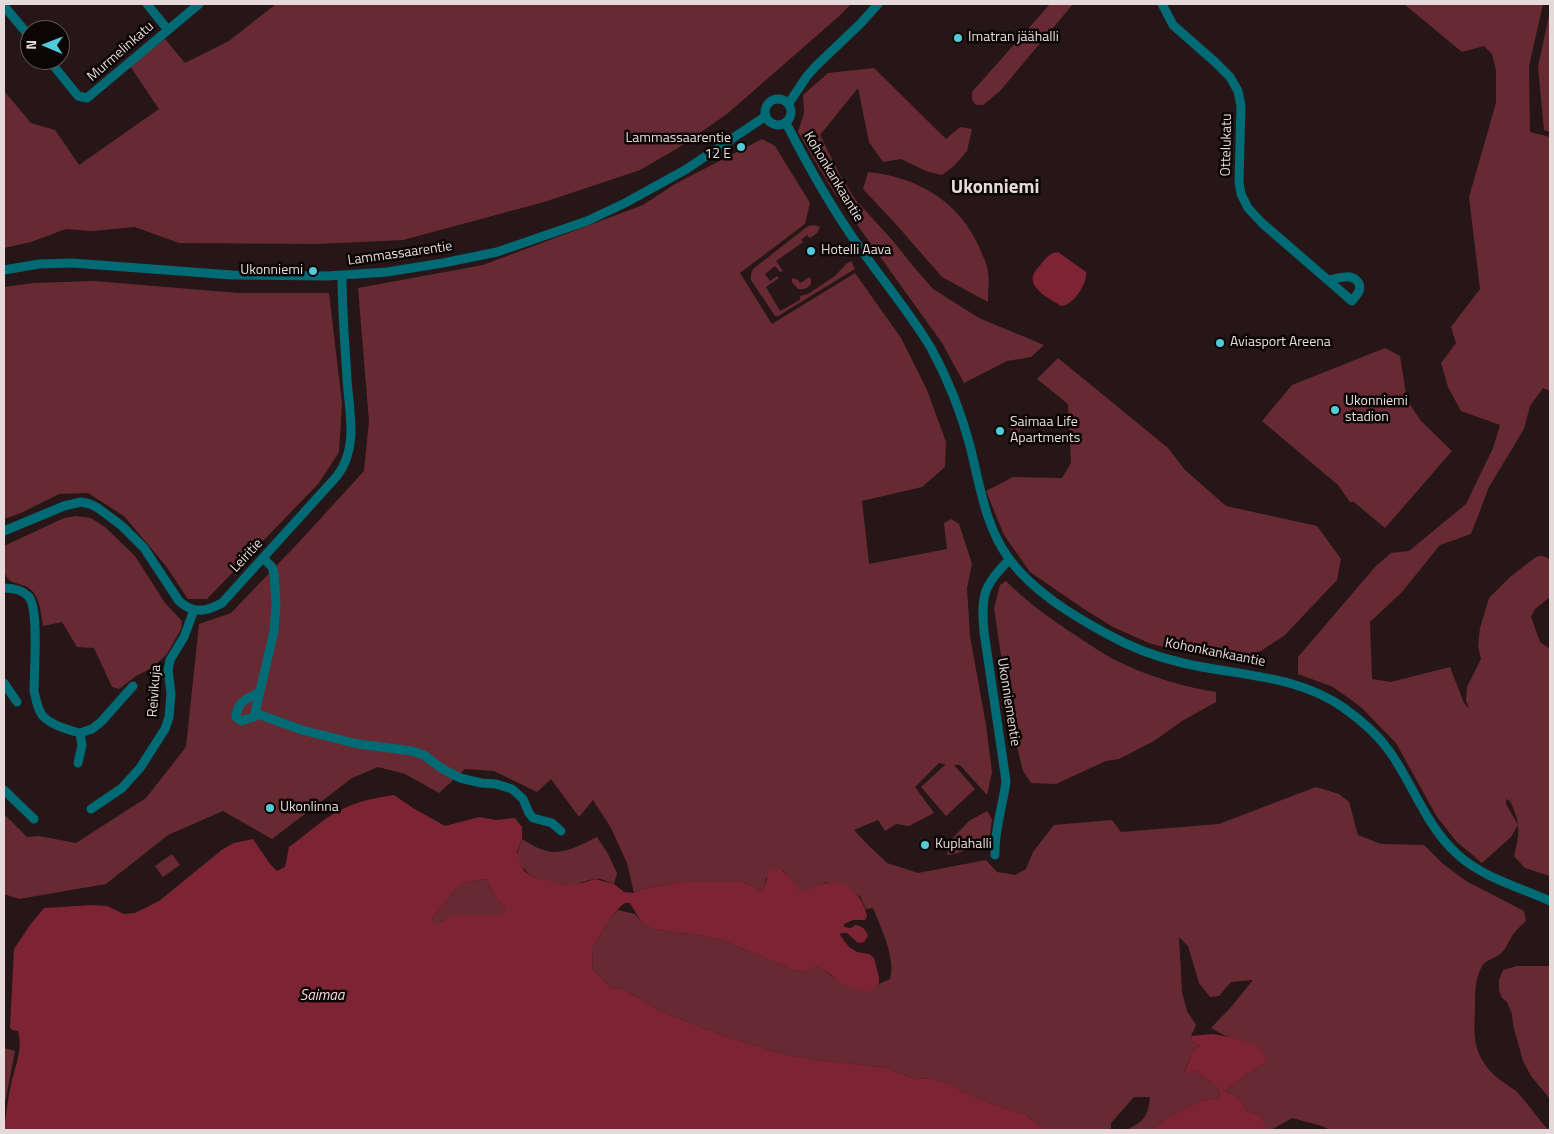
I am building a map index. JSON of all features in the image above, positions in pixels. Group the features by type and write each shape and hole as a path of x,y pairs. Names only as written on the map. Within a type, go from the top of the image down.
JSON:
{"street":[{"path":"147,4 168,30"},
{"name":"Murmelinkatu","path":"57,70 78,96 87,98 199,4"},
{"path":"789,103 807,76 878,4"},
{"name":"Ottelukatu","path":"1162,4 1173,25 1230,77 1238,91 1241,106 1239,182 1241,194 1248,208 1282,241 1329,280"},
{"path":"4,6 20,25"},
{"path":"774,99 784,99 789,103 792,114 786,123 776,125 768,120 766,106 774,99"},
{"name":"Lammassaarentie","path":"4,270 39,264 72,263 232,275 342,276 434,265 497,252 587,220 684,170 766,116"},
{"name":"Kohonkankaantie","path":"786,123 843,223 913,318 932,351 950,387 963,422 988,521 1009,560 1034,586 1054,601 1123,643 1158,657 1286,682 1309,689 1342,706 1366,725 1391,753 1430,819 1455,853 1486,874 1550,901"},
{"name":"Leiritie","path":"194,610 207,610 222,603 338,476 347,458 352,426 347,381 342,276"},
{"path":"4,531 64,506 81,502 90,504 122,526 136,539 179,601 185,607 194,610"},
{"path":"255,715 274,631 276,605 272,567 263,558"},
{"name":"Ukonniementie","path":"995,855 994,841 1004,799 1006,781 982,607 984,594 990,582 1009,560"},
{"path":"4,588 19,590 25,593 30,598 34,609 34,691 41,714 52,722 80,733 92,729 101,722 133,686"},
{"name":"Reivikuja","path":"91,809 122,788 140,768 165,729 169,717 171,693 168,670 170,660 184,638 194,610"},
{"path":"4,682 17,702"},
{"path":"260,692 242,702 237,709 236,717 241,720 255,715 302,730 358,744 412,750 424,755 441,768 460,778 480,783 496,784 512,789 523,799 533,818 552,823 561,831"},
{"path":"78,763 82,745 80,733"},
{"path":"4,790 34,819"}],"shaded area":[{"path":"276,4 851,4 727,114 678,148 640,170 544,202 403,240 317,244 179,243 135,227 92,231 66,229 31,242 4,248 4,91 31,123 55,130 79,165 159,109 130,66 165,39 185,63 229,41"},
{"path":"1050,4 1073,4 1000,91 983,105 976,105 972,100 972,92"},
{"path":"1404,4 1543,4 1529,66 1530,132 1550,137 1550,391 1543,388 1530,406 1524,429 1489,487 1471,534 1440,545 1402,592 1370,622 1372,679 1391,682 1450,667 1464,703 1469,709 1466,700 1467,687 1481,659 1478,646 1480,628 1489,598 1510,577 1536,557 1543,556 1550,560 1550,597 1535,609 1531,617 1540,642 1550,649 1550,876 1525,868 1514,856 1518,825 1511,837 1482,863 1457,842 1437,817 1396,743 1361,707 1333,687 1298,674 1298,657 1375,567 1391,553 1409,551 1466,504 1493,448 1500,425 1461,411 1448,387 1441,363 1456,343 1451,327 1480,289 1469,197 1496,103 1496,70 1492,54 1484,46 1462,52","holes":["1506,799 1510,801 1518,825 1506,804"]},
{"path":"1550,11 1550,132 1544,130 1538,67"},
{"path":"874,68 946,139 960,127 972,129 967,151 954,166 942,175 926,171 901,159 883,162 869,142 858,88 820,135 840,175 855,199 933,289 979,318 1044,345 1031,357 1007,361 964,383 942,343 833,191 798,132 804,113 803,95 828,73"},
{"path":"762,139 775,146 810,203 805,224 740,273 772,324 855,273 901,338 927,390 946,442 945,467 922,487 862,501 869,564 947,549 944,523 951,519 959,524 972,564 967,588 970,636 986,725 992,772 987,795 960,765 954,765 975,789 946,816 921,787 946,764 939,763 915,787 934,813 909,826 896,824 885,831 878,820 854,830 887,863 918,873 986,860 997,872 1015,875 1026,869 1033,852 1054,825 1112,820 1121,832 1219,824 1316,787 1339,794 1349,802 1358,835 1381,844 1424,845 1443,864 1466,881 1524,911 1526,921 1513,934 1501,953 1486,962 1480,971 1475,991 1475,1035 1478,1051 1486,1066 1496,1077 1517,1092 1549,1130 1330,1130 1292,1118 1268,1130 1261,1115 1247,1111 1238,1097 1225,1091 1261,1066 1266,1061 1264,1054 1252,1043 1227,1036 1211,1028 1253,980 1231,982 1219,996 1210,997 1199,983 1188,946 1179,937 1182,992 1187,1011 1196,1025 1191,1036 1192,1042 1200,1046 1193,1050 1184,1073 1195,1071 1215,1085 1220,1092 1219,1097 1200,1101 1172,1115 1151,1130 1126,1130 1144,1118 1150,1097 1134,1097 1111,1123 1111,1130 1046,1130 1024,1114 990,1103 962,1091 952,1084 931,1079 913,1078 887,1068 783,1054 725,1036 660,1011 622,988 612,989 592,969 593,947 611,917 618,910 635,914 641,922 651,928 722,940 793,970 803,972 817,967 823,969 831,976 875,989 879,984 890,979 891,962 887,943 873,908 866,909 860,896 827,882 808,891 801,891 783,870 766,878 764,888 760,890 744,882 681,882 643,889 634,893 627,863 611,828 593,800 579,817 551,779 537,792 494,771 465,769 439,793 405,774 378,767 352,778 272,839 223,811 168,835 106,884 19,899 4,894 4,814 27,837 39,836 76,843 146,798 186,747 199,624 231,613 364,471 369,421 358,288 483,265 643,205 675,184"},
{"path":"868,172 886,175 920,186 949,205 961,218 980,249 988,271 988,302 942,277 863,189"},
{"path":"808,226 820,227 817,233 810,238 807,235 801,240 803,242 776,261 783,271 780,272 775,266 765,274 770,281 777,276 779,278 766,287 780,311 800,300 800,296 808,294 835,276 851,261 855,269 778,316 775,316 751,280 753,269"},
{"path":"810,277 810,285 804,289 798,289 792,282 792,278 800,283"},
{"path":"94,281 239,293 329,293 342,403 339,452 319,483 207,599 188,599 166,566 124,516 88,493 59,494 21,513 4,519 4,287 34,283"},
{"name":"Ukonniemi stadion","path":"1385,348 1400,356 1407,400 1421,421 1452,451 1385,528 1354,502 1350,502 1338,485 1262,421 1292,385"},
{"path":"1058,358 1168,448 1185,470 1226,506 1317,526 1341,559 1337,580 1285,635 1261,651 1229,660 1185,653 1149,643 1113,627 1030,572 1004,535 986,491 1013,477 1062,478 1071,463 1068,404 1037,379"},
{"path":"1019,421 1021,423 1019,433 1011,438 1009,422"},
{"path":"76,516 91,518 105,527 135,556 165,603 182,621 181,629 167,654 152,668 136,676 119,689 112,687 94,648 77,647 62,622 43,626 35,594 24,585 9,580 4,570 4,546 64,518"},
{"path":"1006,581 1042,612 1104,654 1160,679 1216,692 1216,702 1182,721 1154,741 1119,759 1106,761 1056,784 1031,783 1023,771 1014,735 994,608 1000,585"},
{"path":"987,811 992,819 990,835 964,851 947,855 949,842 969,821"},
{"path":"597,837 617,873 614,884 597,879 569,885 541,880 526,871 518,858 518,850 522,839 541,849 557,852 571,849"},
{"path":"172,854 180,865 163,877 155,866"},
{"path":"486,879 505,909 502,915 479,915 443,920 436,925 432,919 456,889 467,882"},
{"path":"1517,966 1550,966 1550,1099 1531,1076 1523,1061 1513,1025 1512,1014 1499,990 1499,980 1503,970"},
{"path":"4,1048 15,1051 4,1108"}],"water":[{"path":"1058,252 1086,272 1085,282 1079,293 1066,305 1061,306 1042,294 1033,281 1034,272 1045,259 1051,254"},
{"name":"Saimaa","path":"394,795 445,826 479,817 496,820 515,818 522,827 522,839 517,851 524,871 536,878 563,885 582,883 595,879 614,884 624,892 634,893 643,889 681,882 744,882 760,890 764,888 769,871 777,868 786,874 801,891 834,882 848,886 863,903 867,917 865,920 853,920 844,924 844,927 860,926 868,936 864,942 858,943 847,933 841,933 840,935 849,947 857,952 869,954 874,958 879,984 875,989 868,992 844,985 823,969 817,967 803,972 793,970 722,940 651,928 641,922 630,903 625,903 611,917 593,947 592,969 612,989 622,988 660,1011 725,1036 783,1054 887,1068 913,1078 931,1079 952,1084 962,1091 990,1103 1024,1114 1046,1130 4,1130 9,1093 20,1044 18,1031 12,1030 10,1027 14,949 44,908 93,905 107,906 124,914 135,913 159,901 223,849 234,843 253,839 277,871 285,867 289,847 338,811 353,804","holes":["486,879 505,909 502,915 454,915 436,924 432,919 456,889 467,882"]},
{"path":"1212,1034 1248,1042 1260,1048 1265,1054 1266,1061 1261,1066 1225,1091 1238,1097 1247,1111 1261,1115 1268,1130 1151,1130 1172,1115 1200,1101 1219,1097 1220,1092 1215,1085 1195,1071 1184,1074 1193,1050 1200,1046 1192,1042 1191,1036"}],"place":[{"name":"Imatran jäähalli","path":"958,38"},
{"name":"Lammassaarentie 12 E","path":"741,147"},
{"name":"Hotelli Aava","path":"811,251"},
{"name":"Ukonniemi","path":"313,271"},
{"name":"Aviasport Areena","path":"1220,343"},
{"name":"Ukonniemi stadion","path":"1335,410"},
{"name":"Saimaa Life Apartments","path":"1000,431"},
{"name":"Ukonlinna","path":"270,808"},
{"name":"Kuplahalli","path":"925,845"}],"district":[{"name":"Ukonniemi","path":"995,188"}]}
